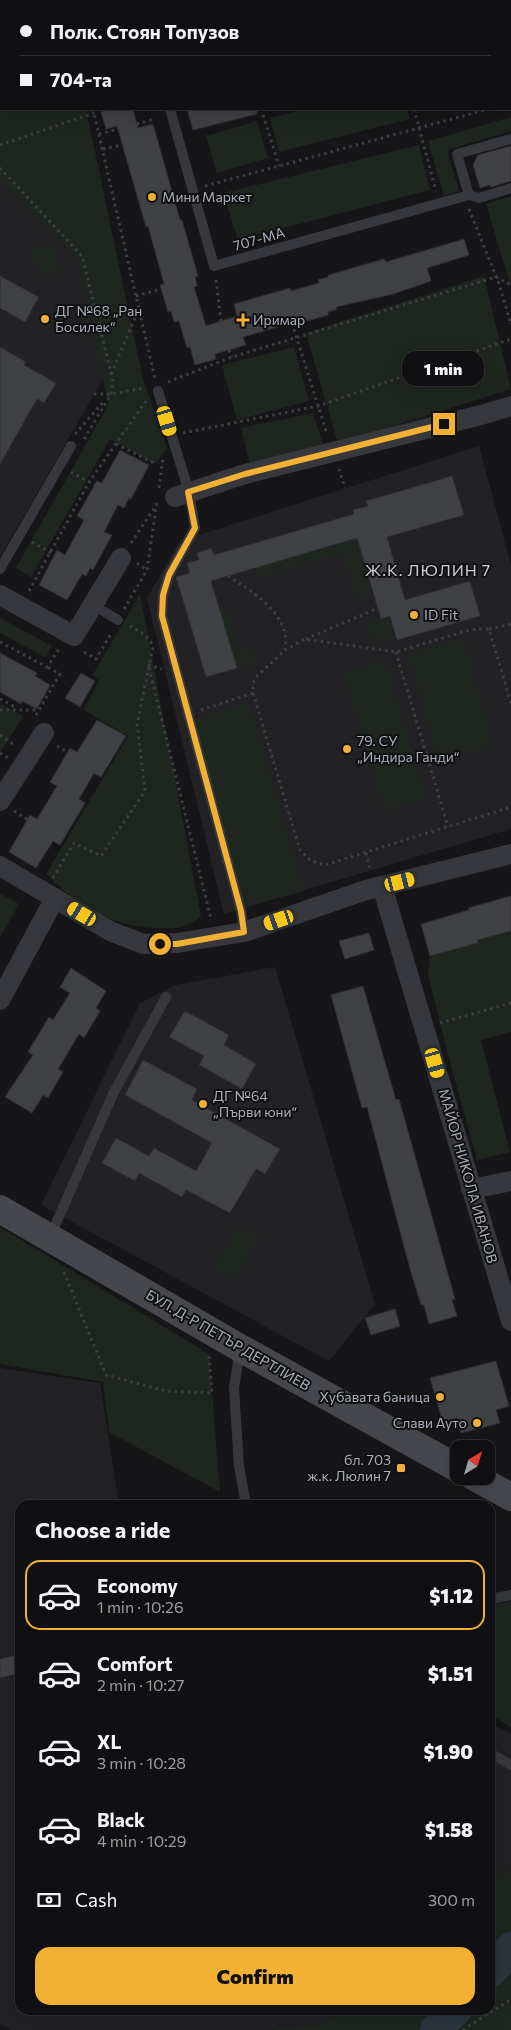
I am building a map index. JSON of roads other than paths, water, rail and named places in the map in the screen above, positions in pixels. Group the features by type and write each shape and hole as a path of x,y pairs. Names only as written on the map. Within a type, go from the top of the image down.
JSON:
{"main road":[{"name":"БУЛ. Д-Р ПЕТЪР ДЕРТЛИЕВ","path":"0,1209 240,1348 450,1463"},
{"path":"489,1485 511,1497"}],"street":[{"path":"173,498 245,474 511,406"},
{"path":"0,596 72,639 121,558"},
{"path":"0,801 39,727"},
{"path":"0,866 110,931 143,944 177,944 244,932 366,890 377,880 511,854"},
{"name":"МАЙОР НИКОЛА ИВАНОВ","path":"377,880 425,1027 511,1321"},
{"path":"0,1000 50,895"},
{"path":"471,1189 511,1181"}],"lane":[{"name":"707-МА","path":"170,110 214,266 466,196 479,198 511,188"},
{"path":"466,196 457,154 511,140"},
{"path":"158,389 172,436 173,498 195,528 169,575 163,595 162,616 241,911 244,932"},
{"path":"0,569 74,444"},
{"path":"93,605 118,620"},
{"path":"50,1238 113,1094 166,997"},
{"path":"240,1348 234,1388 239,1466 245,1500"},
{"path":"495,1598 510,1595"},
{"path":"495,1756 511,1765"}],"waterway":[{"path":"495,1966 511,1948"},
{"path":"436,2030 451,2015"}],"place":[{"name":"Мини Маркет","path":"152,197"},
{"name":"ДГ №68 „Ран Босилек“","path":"45,319"},
{"name":"Иримар","path":"243,320"},
{"name":"ID Fit","path":"414,615"},
{"name":"79. СУ „Индира Ганди“","path":"347,749"},
{"name":"ДГ №64 „Първи юни“","path":"203,1104"},
{"name":"Хубавата баница","path":"440,1397"},
{"name":"Слави Ауто","path":"477,1423"},
{"name":"бл. 703 ж.к. Люлин 7","path":"401,1468"}],"district":[{"name":"Ж.К. ЛЮЛИН 7","path":"428,570"}]}
